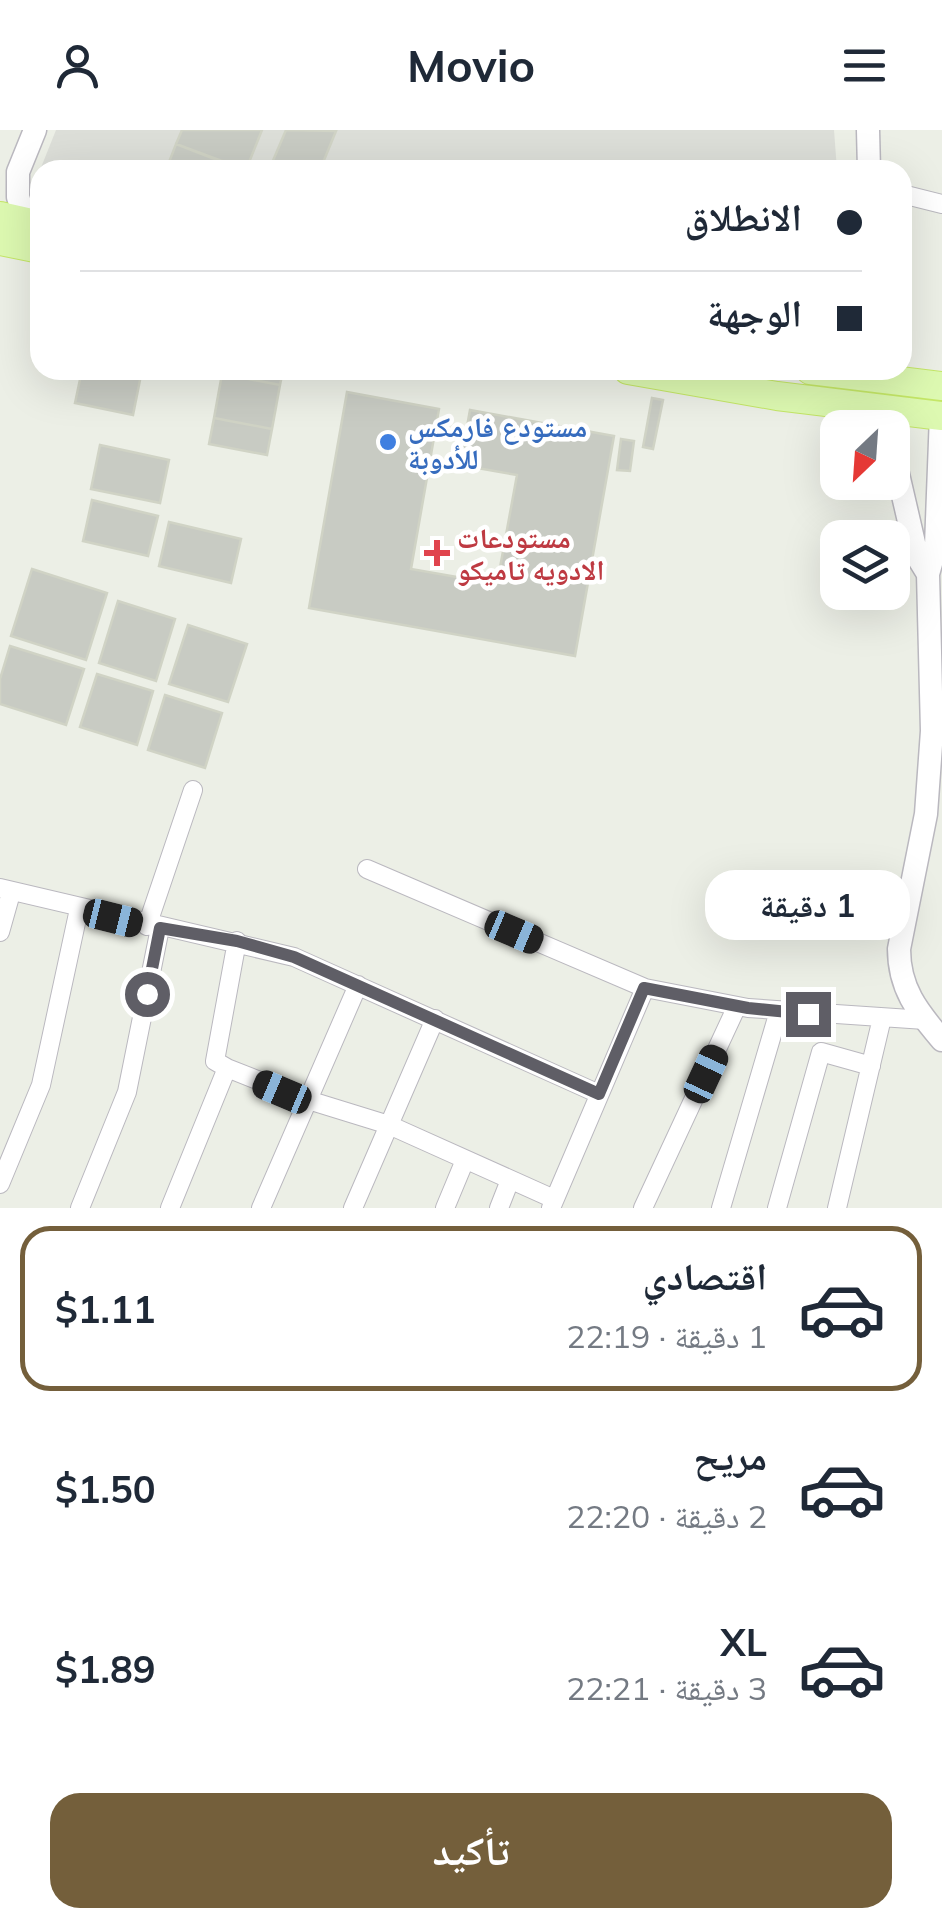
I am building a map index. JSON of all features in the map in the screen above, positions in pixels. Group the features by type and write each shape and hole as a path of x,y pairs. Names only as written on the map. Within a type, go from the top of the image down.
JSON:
{"main road":[{"path":"0,216 27,237"},
{"path":"682,380 844,410"},
{"path":"907,380 942,386"},
{"path":"910,417 942,416"}],"street":[{"path":"27,237 18,197 9,178 35,130"},
{"path":"868,130 869,160"},
{"path":"912,196 942,204"},
{"path":"942,416 936,546 928,574 931,748 926,814 899,949 906,994 942,1040"},
{"path":"904,500 916,556 928,574"},
{"path":"80,1208 127,1092 154,927 193,790"},
{"path":"367,870 644,988 780,1011 924,1020"},
{"path":"0,932 6,891 154,927 237,941 294,957 599,1094"},
{"path":"0,1184 41,1085 78,910"},
{"path":"237,941 216,1061 308,1100 389,1125 552,1203 644,988"},
{"path":"261,1208 358,985"},
{"path":"643,1208 737,1006"},
{"path":"722,1208 780,1011"},
{"path":"837,1208 882,1018"},
{"path":"353,1208 435,1020"},
{"path":"777,1208 820,1052 871,1066"},
{"path":"170,1208 227,1068"},
{"path":"445,1208 465,1160"},
{"path":"499,1208 510,1180"}],"shaded area":[{"path":"56,130 834,130 836,160 44,160"}],"building":[{"path":"182,130 262,130 250,160 219,160 176,144"},
{"path":"286,130 336,131 324,160 273,160"},
{"path":"176,144 217,160 170,160"},
{"path":"80,380 140,380 133,415 75,403"},
{"path":"221,380 280,385 272,429 214,418"},
{"path":"254,380 281,380 280,385"},
{"path":"347,392 439,409 411,569 497,584 517,475 460,465 470,410 614,436 575,656 309,608"},
{"path":"652,398 663,400 653,449 643,447"},
{"path":"214,418 272,429 267,455 209,444"},
{"path":"621,439 634,441 630,471 617,470"},
{"path":"100,445 169,460 160,503 91,489"},
{"path":"92,500 158,516 148,556 83,541"},
{"path":"169,522 241,539 231,583 159,566"},
{"path":"32,569 107,593 86,660 11,636"},
{"path":"118,601 175,619 156,681 99,663"},
{"path":"188,625 247,644 228,702 169,684"},
{"path":"10,646 84,669 66,725 0,704 0,679"},
{"path":"97,674 153,691 137,745 80,727"},
{"path":"165,695 222,713 205,768 148,750"}],"place":[{"name":"مستودع فارمكس للأدوبة","path":"388,442"},
{"name":"مستودعات الادويه تاميكو","path":"437,553"}],"route":[{"path":"147,994 160,928 237,941 294,957 599,1094 644,988 748,1008 808,1014"}]}
